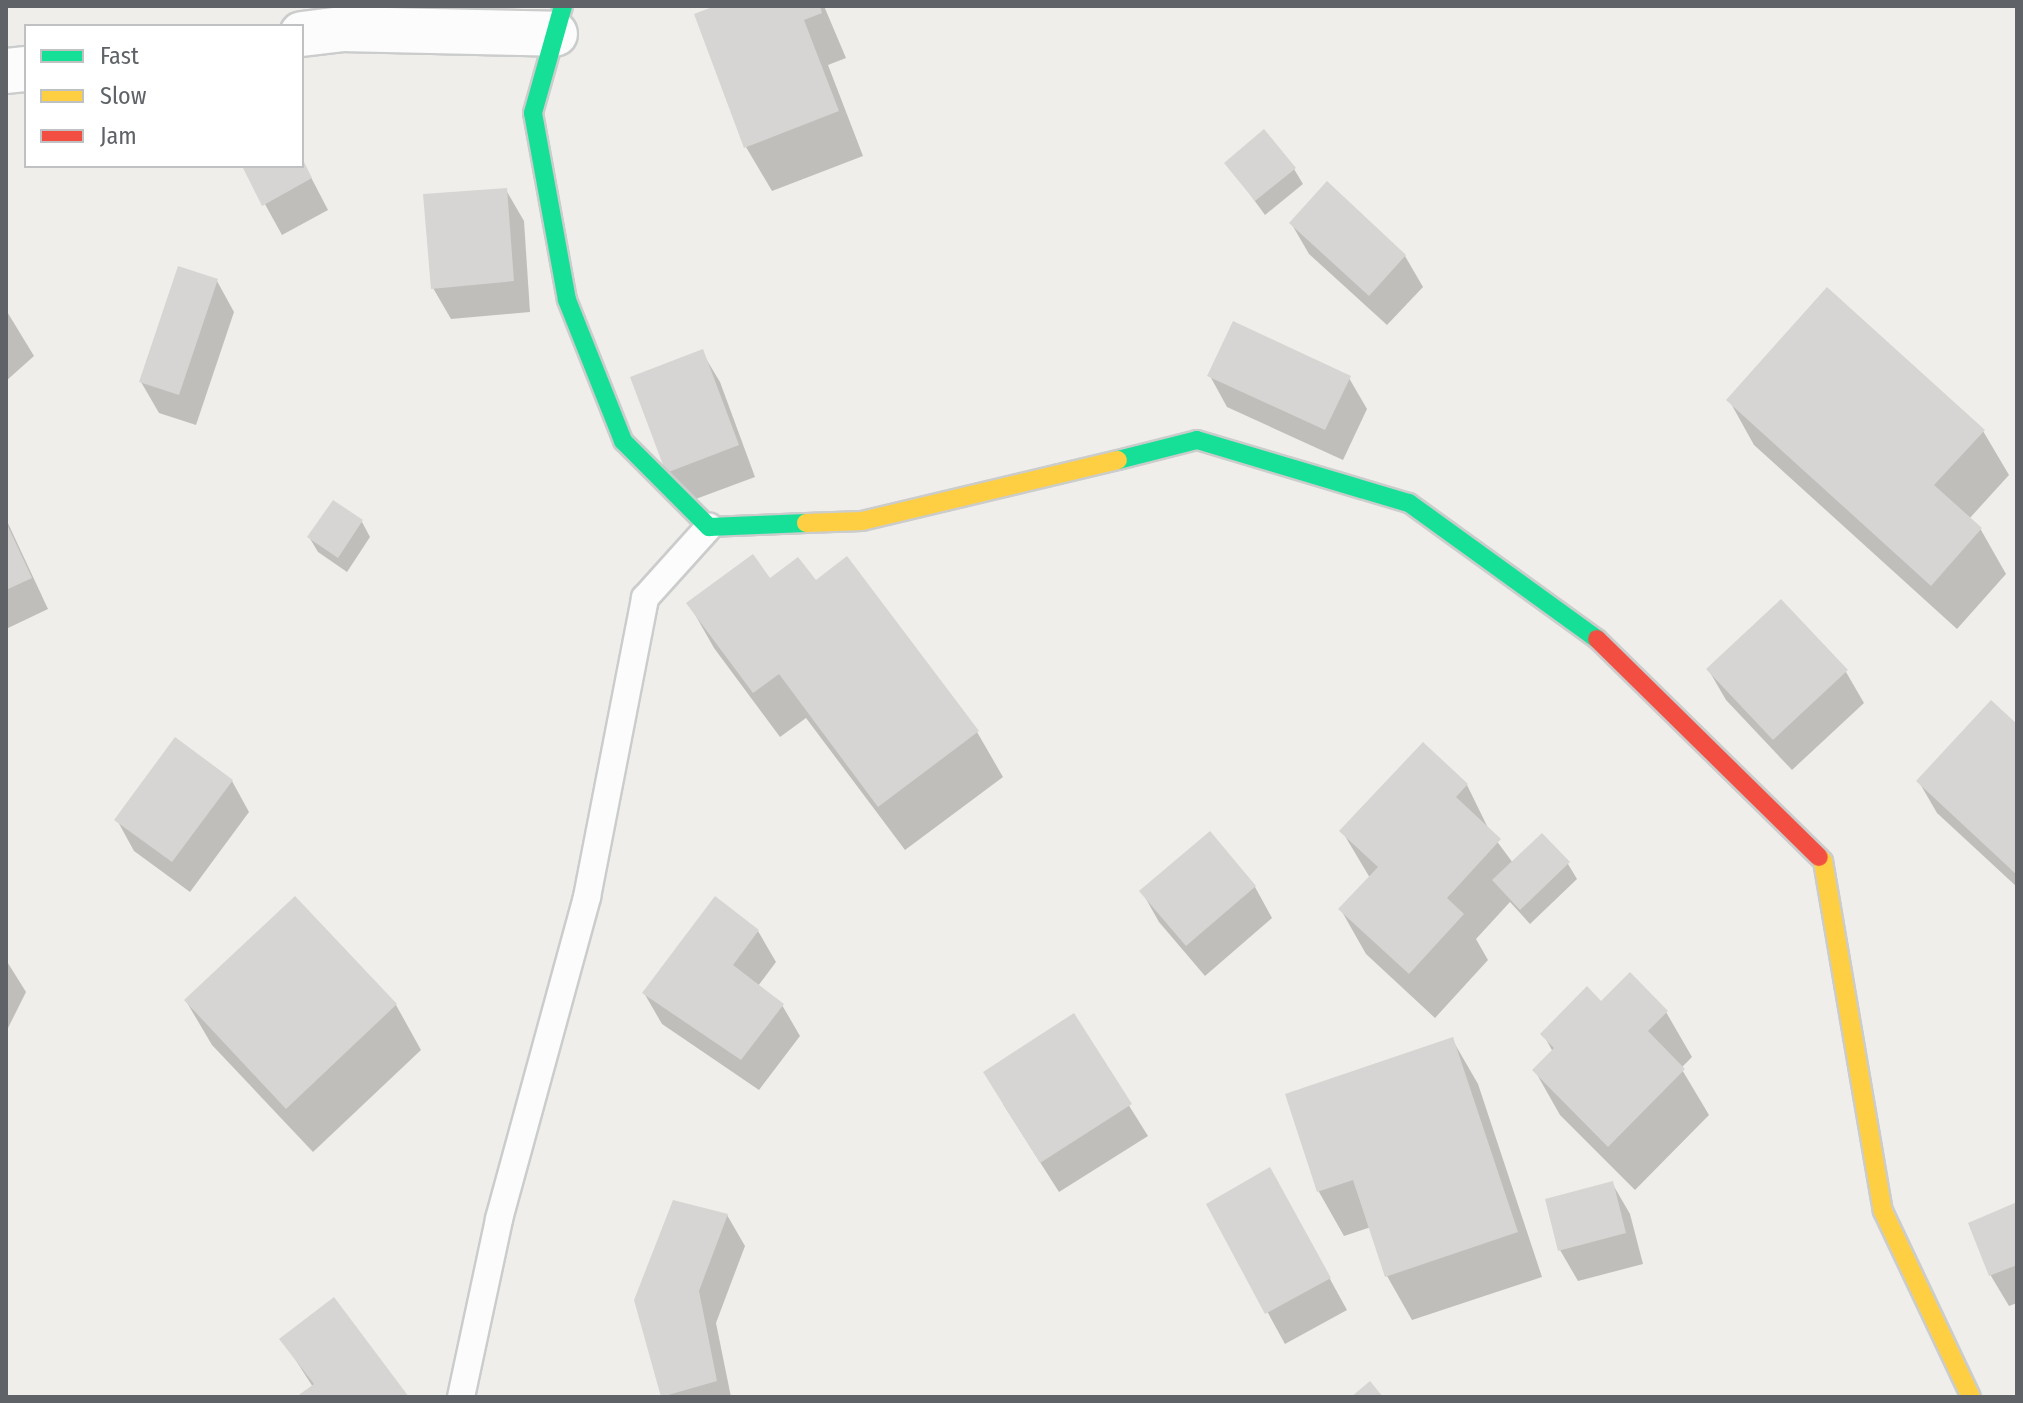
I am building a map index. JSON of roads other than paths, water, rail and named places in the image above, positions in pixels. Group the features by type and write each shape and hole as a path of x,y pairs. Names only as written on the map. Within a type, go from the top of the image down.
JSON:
{"street":[{"path":"304,34 342,29 559,20 533,113 567,300 623,441 709,527 862,521 1000,491 1197,440 1409,503 1611,649 1823,861 1883,1211 1971,1397"}],"lane":[{"path":"461,1397 499,1219 587,897 645,598 709,527"}]}
